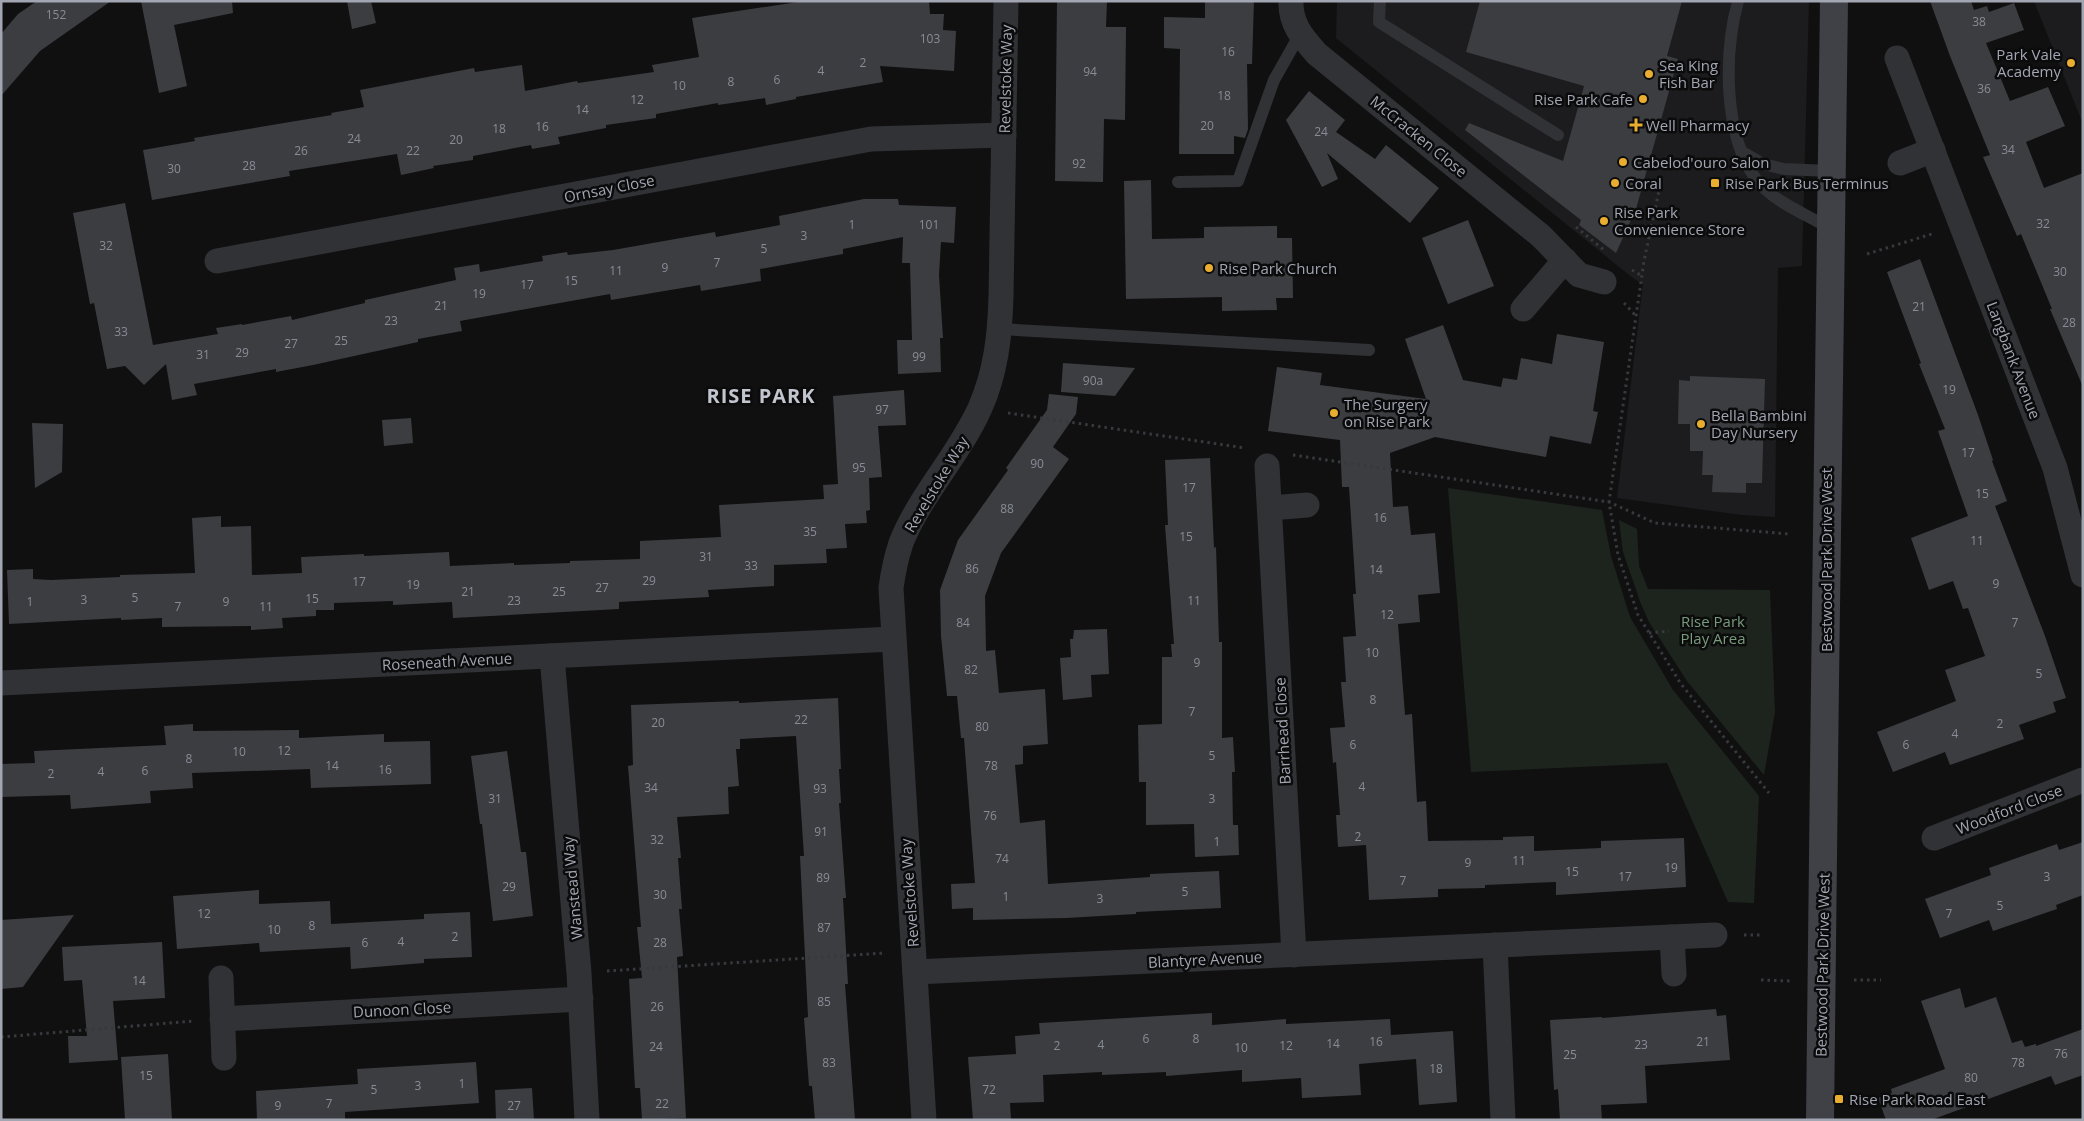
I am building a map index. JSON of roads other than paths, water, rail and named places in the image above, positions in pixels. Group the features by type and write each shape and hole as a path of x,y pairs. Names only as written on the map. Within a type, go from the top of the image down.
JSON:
{"street":[{"name":"Revelstoke Way","path":"924,1120 891,588 894,564 901,543 913,518 979,409 992,373 1000,329 1006,1"},
{"name":"McCracken Close","path":"1291,1 1291,13 1300,34 1318,54 1541,236 1579,275 1604,282"},
{"name":"Bestwood Park Drive West","path":"1820,1120 1829,228 1834,1"},
{"name":"Langbank Avenue","path":"1897,58 2055,468 2083,575"},
{"name":"Ornsay Close","path":"217,261 871,139 1004,135"},
{"path":"1900,163 1933,150"},
{"path":"1523,309 1564,260"},
{"name":"Barrhead Close","path":"1277,460 1270,508 1294,954"},
{"path":"1270,508 1307,505"},
{"name":"Roseneath Avenue","path":"1,683 893,639"},
{"name":"Wanstead Way","path":"552,656 581,999 587,1120"},
{"name":"Woodford Close","path":"1934,838 2083,780"},
{"name":"Blantyre Avenue","path":"914,962 1294,954 1715,935"},
{"path":"1672,937 1674,974"},
{"path":"1495,945 1504,1120"},
{"path":"221,978 224,1058"},
{"name":"Dunoon Close","path":"222,1019 581,999"}],"lane":[{"path":"1380,1 1379,22 1558,135"},
{"path":"1738,1 1733,20 1730,72 1732,126 1742,152 1756,180 1774,196 1829,228"},
{"path":"1178,182 1238,181 1274,80 1300,34"},
{"path":"1742,152 1764,164 1784,169 1830,171"},
{"path":"1000,329 1368,350"}],"place":[{"name":"Park Vale Academy","path":"2071,63"},
{"name":"Sea King Fish Bar","path":"1649,74"},
{"name":"Rise Park Cafe","path":"1643,99"},
{"name":"Well Pharmacy","path":"1636,125"},
{"name":"Cabelod'ouro Salon","path":"1623,162"},
{"name":"Coral","path":"1615,183"},
{"name":"Rise Park Bus Terminus","path":"1715,183"},
{"name":"Rise Park Convenience Store","path":"1604,221"},
{"name":"Rise Park Church","path":"1209,268"},
{"name":"The Surgery on Rise Park","path":"1334,413"},
{"name":"Bella Bambini Day Nursery","path":"1701,424"},
{"name":"Rise Park Road East","path":"1839,1099"}],"district":[{"name":"RISE PARK","path":"761,395"}],"park label":[{"name":"Rise Park Play Area","path":"1713,630"}]}
